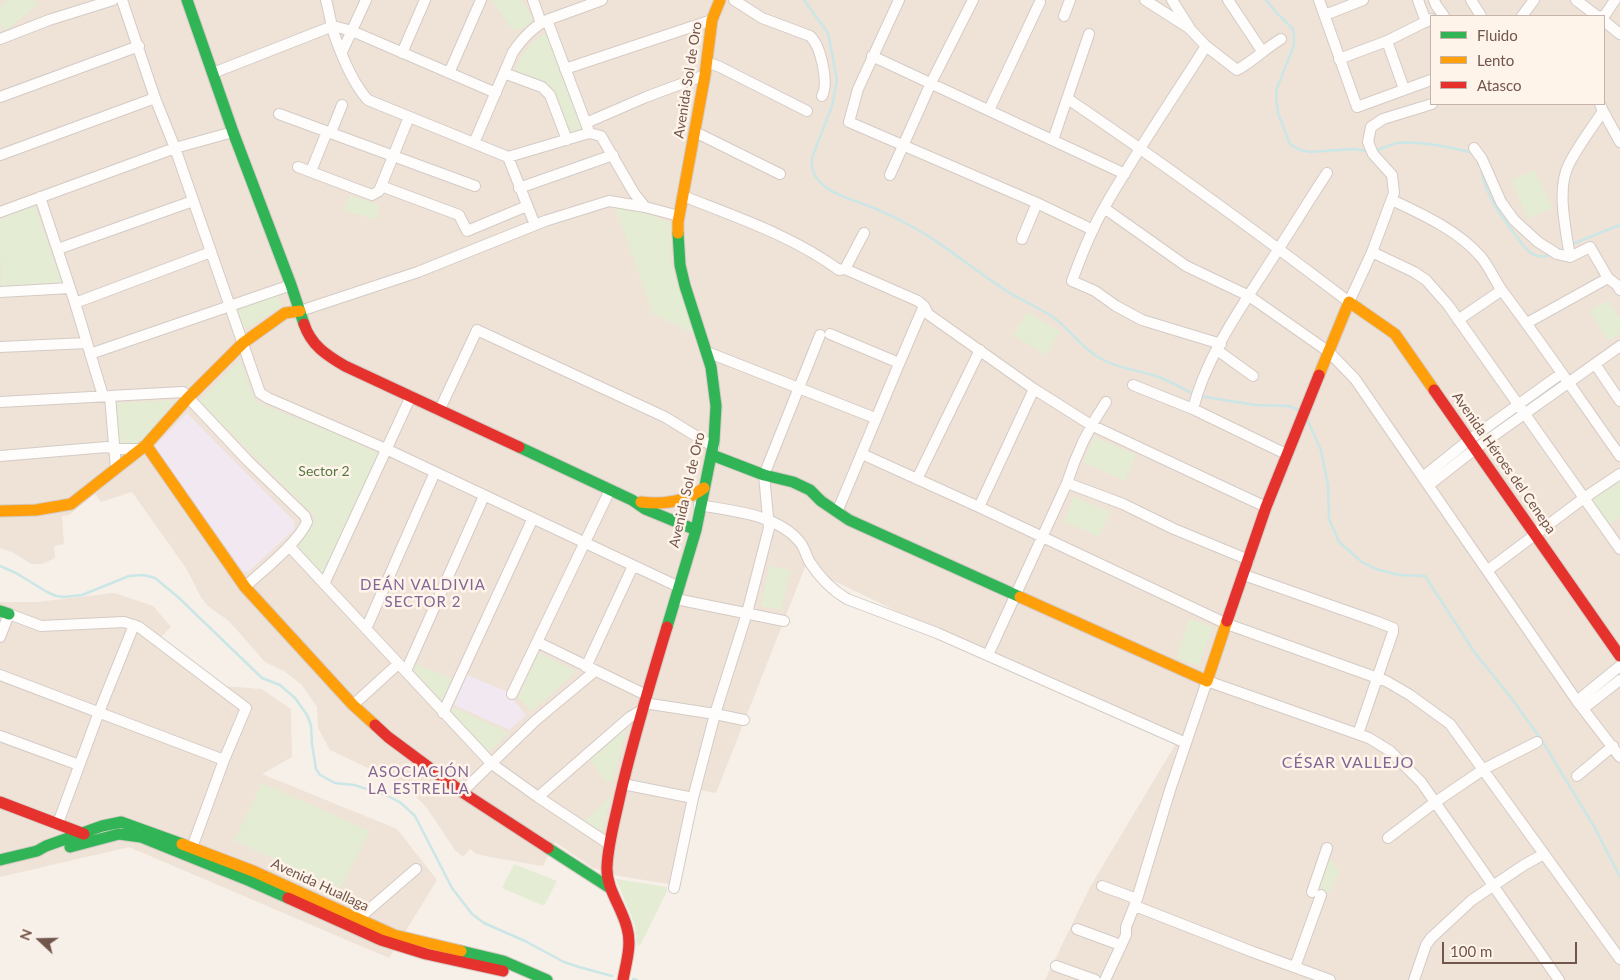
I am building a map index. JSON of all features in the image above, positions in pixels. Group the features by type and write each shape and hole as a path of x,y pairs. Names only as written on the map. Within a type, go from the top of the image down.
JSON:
{"street":[{"path":"0,39 49,20 114,0"},
{"path":"122,0 258,390 263,396 435,472 679,587"},
{"path":"187,0 307,333 323,353 345,366 440,409 632,500 645,508 696,530"},
{"path":"326,0 334,32 342,52 360,91 368,100 508,157 567,140 646,97 705,75"},
{"path":"342,52 366,0"},
{"path":"402,53 425,0"},
{"path":"449,73 480,0"},
{"path":"533,0 566,69 588,128 601,136 634,193 646,207"},
{"path":"474,143 513,52 521,40 544,22 602,0"},
{"name":"Avenida Sol de Oro","path":"623,980 627,965 629,939 627,927 615,895 610,888 607,876 609,844 622,784 644,703 696,530 699,506 713,451 717,420 717,403 712,369 679,267 677,240 679,216 705,75 712,20 720,0"},
{"path":"734,0 762,18 810,36 814,40 820,53 826,87 822,96"},
{"path":"899,0 858,89 849,122 1037,203 1093,230"},
{"path":"890,175 931,83 973,0"},
{"path":"1064,16 1070,0"},
{"path":"1145,0 1189,28"},
{"path":"1172,0 1189,28 1206,46 1237,70 1281,39"},
{"path":"1228,0 1262,51"},
{"path":"1319,0 1357,107 1430,80"},
{"path":"1325,15 1362,0"},
{"path":"1339,59 1387,41 1429,21 1418,0"},
{"path":"1434,0 1443,15"},
{"path":"1471,0 1480,15"},
{"path":"1523,15 1534,0"},
{"path":"1576,0 1596,15"},
{"path":"1604,15 1615,0"},
{"path":"989,110 1040,2"},
{"path":"566,69 712,20"},
{"path":"1605,22 1620,34"},
{"path":"213,73 333,26 352,31 496,93"},
{"path":"1053,140 1089,34"},
{"path":"1387,41 1404,89"},
{"path":"0,97 139,46"},
{"path":"1206,46 1140,148 1104,208 1072,282 1095,291 1116,306 1142,320 1219,347 1253,376"},
{"path":"872,56 1125,174"},
{"path":"707,62 807,111"},
{"path":"504,73 542,87 550,94 567,140"},
{"path":"0,155 155,98"},
{"path":"1068,98 1140,148 1349,302"},
{"path":"311,171 328,132 332,130 342,105"},
{"path":"1099,980 1115,943 1120,933 1126,927 1136,903 1170,790 1266,507 1288,449 1349,302 1372,252 1393,197 1392,175 1372,154 1368,142 1371,128 1383,119 1430,105"},
{"path":"1601,108 1620,142"},
{"path":"1570,252 1564,227 1563,183 1568,165 1601,108"},
{"path":"279,114 475,186"},
{"path":"298,166 372,195 379,191 410,117"},
{"path":"1,210 174,148 233,132"},
{"path":"695,132 780,174"},
{"path":"1474,148 1482,159 1501,202 1514,220 1538,242 1557,254 1590,247 1616,284 1527,323"},
{"path":"519,188 613,155"},
{"path":"508,157 534,225"},
{"path":"1193,409 1203,377 1219,347 1327,173"},
{"path":"381,186 459,215 467,230 527,206"},
{"path":"683,196 745,220 804,248 839,270 845,269 918,301 924,306 928,314 1034,389 1091,425 1266,507"},
{"path":"40,197 76,303 90,354 107,396 116,469"},
{"path":"1393,197 1456,235 1481,257 1502,290 1620,456"},
{"path":"58,249 193,201"},
{"path":"0,511 12,512 68,505 144,447 188,398 243,343 285,313 300,311 418,272 534,225 609,202 646,207 679,216"},
{"path":"1022,239 1037,203"},
{"path":"1104,208 1186,266 1249,296 1329,352 1355,379 1581,704 1620,757"},
{"path":"845,269 864,233"},
{"path":"76,303 211,252"},
{"path":"1372,252 1414,272 1426,280 1448,305 1620,549"},
{"path":"90,354 290,284"},
{"path":"0,292 70,288"},
{"path":"1458,320 1502,290"},
{"name":"Avenida Héroes del Cenepa","path":"1349,302 1395,334 1620,656"},
{"path":"837,512 875,418 924,306"},
{"path":"440,409 478,330 665,417 713,451 764,475 793,482 810,490 821,502 849,520 1207,681 1358,734 1381,744 1402,761 1421,782 1559,980"},
{"path":"674,888 693,798 715,714 747,612 770,528 764,475 799,387 825,335 899,363"},
{"path":"0,347 87,343"},
{"path":"1472,444 1524,414 1620,346"},
{"path":"917,479 980,350"},
{"path":"707,352 875,418"},
{"path":"1595,364 1620,401"},
{"path":"1426,481 1518,405 1562,373"},
{"path":"1132,385 1288,449"},
{"path":"979,507 1034,389"},
{"path":"0,402 182,392 248,461 305,516 307,522 293,543 244,587"},
{"path":"324,584 411,396"},
{"path":"988,655 1067,483 1070,471 1091,425 1106,402"},
{"path":"0,456 108,447 114,449 144,447"},
{"path":"144,447 244,587 353,705 388,737 462,792 610,888"},
{"path":"862,454 1042,536 1227,624 1378,678 1410,695 1450,724 1620,959"},
{"path":"366,629 435,472"},
{"path":"1488,570 1584,498 1620,474"},
{"path":"1067,483 1123,504 1174,529 1249,560"},
{"path":"632,500 644,503 667,503 691,497 704,488"},
{"path":"512,694 610,490"},
{"path":"353,705 402,667 484,496"},
{"path":"699,506 734,511 769,520 784,529 800,541 809,562 835,592 861,605 937,633 1186,743"},
{"path":"443,713 532,518"},
{"path":"289,546 492,764 609,844"},
{"path":"462,792 591,669 633,566"},
{"path":"1244,575 1393,628 1394,632 1358,734"},
{"path":"676,599 784,621"},
{"path":"0,637 4,613 41,626 124,622 139,627 246,708 224,760 190,852"},
{"path":"58,823 134,625"},
{"path":"537,642 591,669 644,703 744,720"},
{"path":"1581,704 1620,666"},
{"path":"0,675 224,760"},
{"path":"1581,704 1620,680"},
{"path":"538,797 644,703"},
{"path":"0,736 80,766"},
{"path":"1388,838 1434,803 1484,769 1537,742"},
{"path":"1577,776 1613,746"},
{"path":"622,784 693,798"},
{"path":"0,802 58,823 94,840"},
{"name":"Avenida Huallaga","path":"37,851 56,842 102,826 121,822 134,825 190,852"},
{"name":"Avenida Huallaga","path":"37,851 49,853 119,834 140,836 253,871 355,923 381,940 402,948 501,971 525,980"},
{"path":"1295,967 1317,894 1327,848"},
{"path":"0,860 37,851"},
{"path":"1414,980 1426,945 1431,938 1472,900 1544,854"},
{"path":"355,923 416,869"},
{"path":"1102,886 1136,903 1253,952 1330,980"},
{"name":"Avenida Huallaga","path":"355,923 394,935 503,962 547,980"},
{"path":"1106,980 1126,935 1126,927"},
{"path":"1077,929 1115,943"},
{"path":"1056,966 1095,980"}],"shaded area":[{"path":"0,0 1620,0 1620,980 1045,980 1090,887 1175,745 805,567 716,793 701,790 669,884 619,876 593,868 555,842 543,866 489,857 477,854 470,849 463,857 455,850 427,808 406,786 330,750 318,728 317,707 302,685 284,671 265,662 229,621 208,606 202,599 186,568 132,492 101,502 95,494 69,515 62,516 64,544 54,546 55,558 42,564 31,564 14,553 0,548"},
{"path":"187,413 294,521 295,529 248,572 243,571 154,447"},
{"path":"114,593 153,606 171,627 161,637 224,686 261,689 291,709 292,757 262,774 397,829 437,880 389,958 129,847 0,877 0,602 37,602"},
{"path":"467,675 506,691 526,715 510,730 454,705"}],"green space":[{"path":"8,0 34,0 38,4 6,31 0,24 0,7"},
{"path":"491,0 521,0 533,18 527,27 513,30"},
{"path":"546,33 582,128 569,133 554,92 549,85 514,72 526,49"},
{"path":"1535,170 1552,208 1528,219 1511,180"},
{"path":"350,195 380,205 375,220 344,210"},
{"path":"633,195 655,217 671,223 671,264 694,334 653,314 614,204"},
{"path":"35,206 63,284 1,289 0,219"},
{"path":"277,294 282,306 246,329 244,328 236,309"},
{"path":"1608,300 1620,319 1620,334 1608,341 1590,311"},
{"path":"1027,312 1060,332 1046,355 1013,335"},
{"name":"Sector 2","path":"240,360 256,402 337,434 379,454 323,573 297,548 315,517 199,401"},
{"path":"176,400 152,428 150,433 137,444 119,444 115,403"},
{"path":"1094,437 1136,455 1125,481 1083,462"},
{"path":"1620,478 1620,517 1607,526 1589,499"},
{"path":"1074,497 1110,512 1099,537 1064,521"},
{"path":"769,566 790,570 782,610 761,606"},
{"path":"1189,619 1213,627 1199,666 1176,658"},
{"path":"539,653 574,670 575,673 532,711 518,697"},
{"path":"414,663 452,679 442,701 412,669"},
{"path":"453,707 509,733 489,752 451,711"},
{"path":"628,724 613,781 606,782 588,757"},
{"path":"262,783 370,831 341,888 234,841"},
{"path":"612,795 601,833 584,821"},
{"path":"1329,857 1339,872 1329,892 1326,893 1316,890"},
{"path":"514,864 557,881 544,906 502,888"},
{"path":"616,879 667,887 667,891 641,944 637,946 635,925"}],"waterway":[{"path":"804,0 828,33 837,80 832,106 812,158 813,169 817,178 824,186 844,197 894,217 932,239 1015,296 1045,312 1063,325 1085,348 1105,361 1161,378 1194,394"},
{"path":"1266,0 1293,29 1294,45 1277,88 1276,96 1278,113 1290,144 1300,150 1310,152 1353,149 1368,151"},
{"path":"1376,150 1395,144 1416,143 1473,153"},
{"path":"1481,168 1490,196 1524,247 1538,256 1552,254"},
{"path":"1570,245 1620,225"},
{"path":"1199,396 1255,405 1289,406 1299,410"},
{"path":"1306,417 1321,450 1328,485 1329,519 1339,542 1362,562 1376,569 1399,575 1425,576 1475,653 1541,739 1595,828 1620,877"},
{"path":"0,566 16,573 47,592 64,597 82,595 129,576 144,575 155,578 178,597 262,678 280,685 295,698 307,715 311,725 316,769 320,775 335,783 354,785 386,795 401,803 415,816 452,888 472,914 484,923 525,941 564,962 612,976"},
{"path":"633,979 637,980"}],"traffic: fast":[{"path":"187,0 233,132 304,324"},
{"path":"667,627 696,530 714,441 716,406 711,367 680,265 678,233"},
{"path":"519,447 632,500 645,509 696,530"},
{"path":"712,455 764,475 793,482 810,490 821,501 849,520 1020,597"},
{"path":"0,611 9,614"},
{"path":"0,860 37,851 102,826 121,822 182,844"},
{"path":"70,847 119,834 141,837 288,898"},
{"path":"548,848 610,888"},
{"path":"461,951 503,961 547,980"}],"traffic: slow":[{"path":"678,233 678,222 705,75 712,20 720,0"},
{"path":"1319,375 1349,302 1395,334 1434,390"},
{"path":"0,511 36,510 71,504 146,445 188,398 243,343 285,313 300,311"},
{"path":"146,445 245,587 353,705 375,725"},
{"path":"641,502 666,503 689,497 704,488"},
{"path":"1020,597 1207,681 1227,621"},
{"path":"182,844 253,871 394,935 461,951"}],"traffic: jam":[{"path":"304,324 315,344 345,366 519,447"},
{"path":"1227,621 1266,507 1319,375"},
{"path":"1434,390 1620,656"},
{"path":"623,980 629,941 625,920 609,883 607,875 608,858 612,831 630,753 667,627"},
{"path":"375,725 388,737 462,792 548,848"},
{"path":"0,802 84,834"},
{"path":"288,898 381,940 426,954 503,971"}],"district":[{"name":"DEÁN VALDIVIA SECTOR 2","path":"423,594"},
{"name":"CÉSAR VALLEJO","path":"1348,763"},
{"name":"ASOCIACIÓN LA ESTRELLA","path":"419,780"}]}
